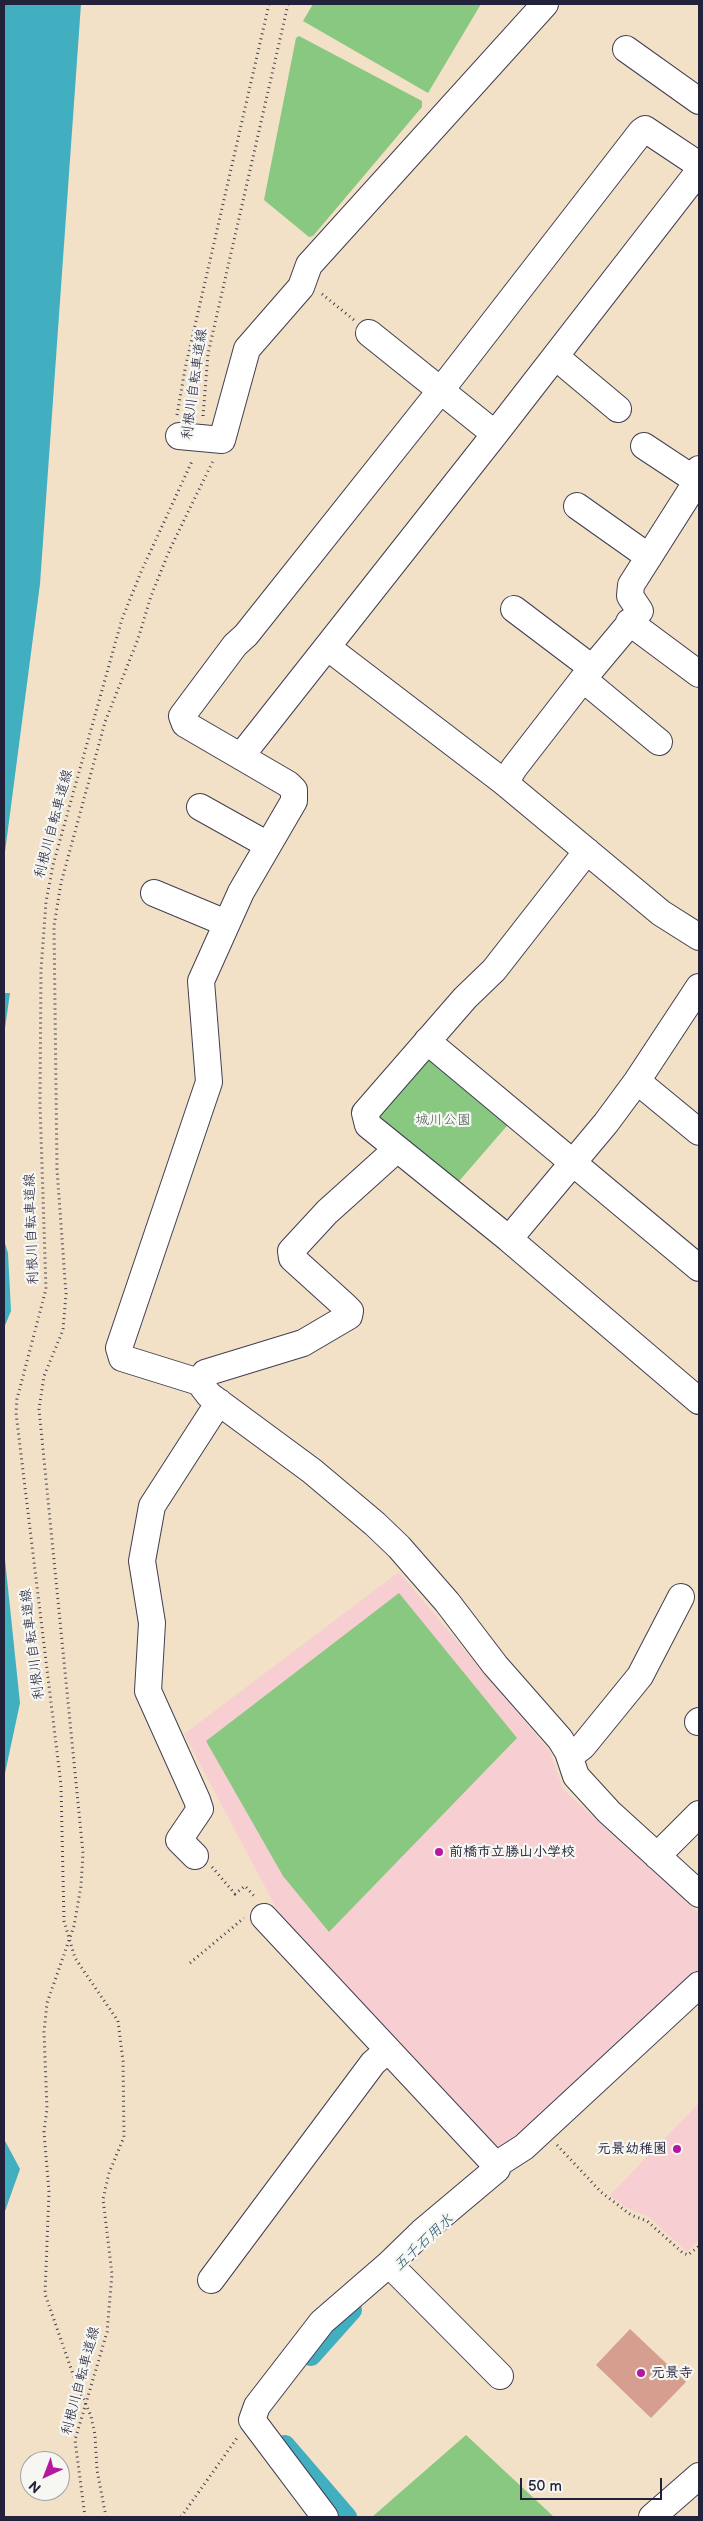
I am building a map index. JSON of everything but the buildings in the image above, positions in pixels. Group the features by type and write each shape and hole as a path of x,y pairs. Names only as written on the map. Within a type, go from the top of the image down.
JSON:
{"street":[{"path":"200,438 247,349 301,287 309,265 544,4"},
{"path":"626,49 699,101"},
{"path":"699,165 645,129 641,132 441,390 246,635 235,645 185,711 182,720 288,784 294,790 294,800 226,923 200,988 209,1082 119,1348 122,1358 199,1382 209,1395 312,1471 399,1547 446,1602 495,1665 560,1739 568,1752 576,1776 609,1812 699,1894"},
{"path":"241,756 699,171"},
{"path":"370,333 495,434"},
{"path":"556,356 618,409"},
{"path":"504,783 587,673 640,611 630,596 631,586 698,475 644,446"},
{"path":"577,506 649,557"},
{"path":"514,609 587,673 659,742"},
{"path":"629,622 698,670"},
{"path":"327,647 504,783 661,913 699,938"},
{"path":"200,807 268,845"},
{"path":"587,851 494,970 427,1041 365,1113 368,1125 509,1239 699,1401"},
{"path":"154,893 226,923"},
{"path":"509,1239 637,1081 697,996"},
{"path":"427,1041 699,1268"},
{"path":"637,1081 699,1132"},
{"path":"199,1382 205,1373 303,1343 349,1316 350,1311 292,1258 291,1251 327,1212 397,1149"},
{"path":"195,1856 179,1840 200,1809 148,1691 152,1623 142,1561 152,1506 219,1402"},
{"path":"568,1752 578,1750 583,1746 640,1676 681,1597"},
{"path":"657,1856 699,1814"},
{"path":"264,1917 490,2159 499,2163"},
{"path":"326,2517 252,2420 256,2406 322,2322 390,2264 422,2232 497,2169 499,2163 524,2146 699,1985"},
{"path":"211,2280 373,2063 388,2050"},
{"path":"390,2264 500,2376"},
{"path":"652,2517 699,2476"}],"path":[{"path":"106,2517 97,2470 95,2435 86,2403 75,2380 45,2294 49,2192 44,2132 47,2109 44,2032 47,2003 74,1926 81,1886 81,1824 39,1409 44,1376 63,1330 66,1294 57,1169 54,926 61,882 105,722 170,549 200,438 176,416 185,369 269,4"},
{"name":"利根川自転車道線","path":"85,2517 76,2440 102,2353 111,2296 112,2274 103,2199 105,2186 124,2137 126,2123 124,2060 118,2021 84,1973 68,1941 62,1904 63,1821 61,1785 16,1413 19,1383 46,1289 40,1104 42,946 46,902 53,865 122,619 141,572 193,460 200,438 208,354 288,4"},
{"path":"301,287 316,290 370,333"},
{"path":"190,1963 250,1914 257,1913 264,1917 264,1907 245,1886 235,1894 204,1856 195,1856"},
{"path":"554,2142 601,2192 632,2215 647,2221 683,2253 688,2255 699,2246"},
{"path":"181,2517 252,2420"}],"shaded area":[{"name":"前橋市立勝山小学校","path":"399,1572 549,1750 564,1790 699,1913 699,1970 498,2151 282,1919 184,1734"},
{"name":"元景幼稚園","path":"699,2103 699,2240 687,2252 649,2217 625,2207 610,2195"}],"green space":[{"path":"313,4 481,4 428,93 303,21"},
{"path":"299,36 422,101 422,107 313,236 309,237 264,200 296,38"},
{"name":"城川公園","path":"424,1056 512,1120 454,1187 377,1125 376,1114"},
{"path":"399,1593 517,1738 329,1932 283,1876 206,1741"},
{"path":"466,2435 554,2517 372,2517"}],"water":[{"path":"4,4 81,4 40,584 5,852 4,904"},
{"path":"4,993 10,993 4,1035"},
{"path":"4,1240 8,1253 11,1311 4,1328"},
{"path":"4,1550 20,1703 4,1778"},
{"path":"4,2139 20,2169 4,2214"}],"waterway":[{"name":"五千石用水","path":"311,2356 352,2310"},
{"name":"五千石用水","path":"285,2445 347,2517"}],"place":[{"name":"前橋市立勝山小学校","path":"439,1852"},
{"name":"元景幼稚園","path":"677,2149"},
{"name":"元景寺","path":"641,2373"}]}
